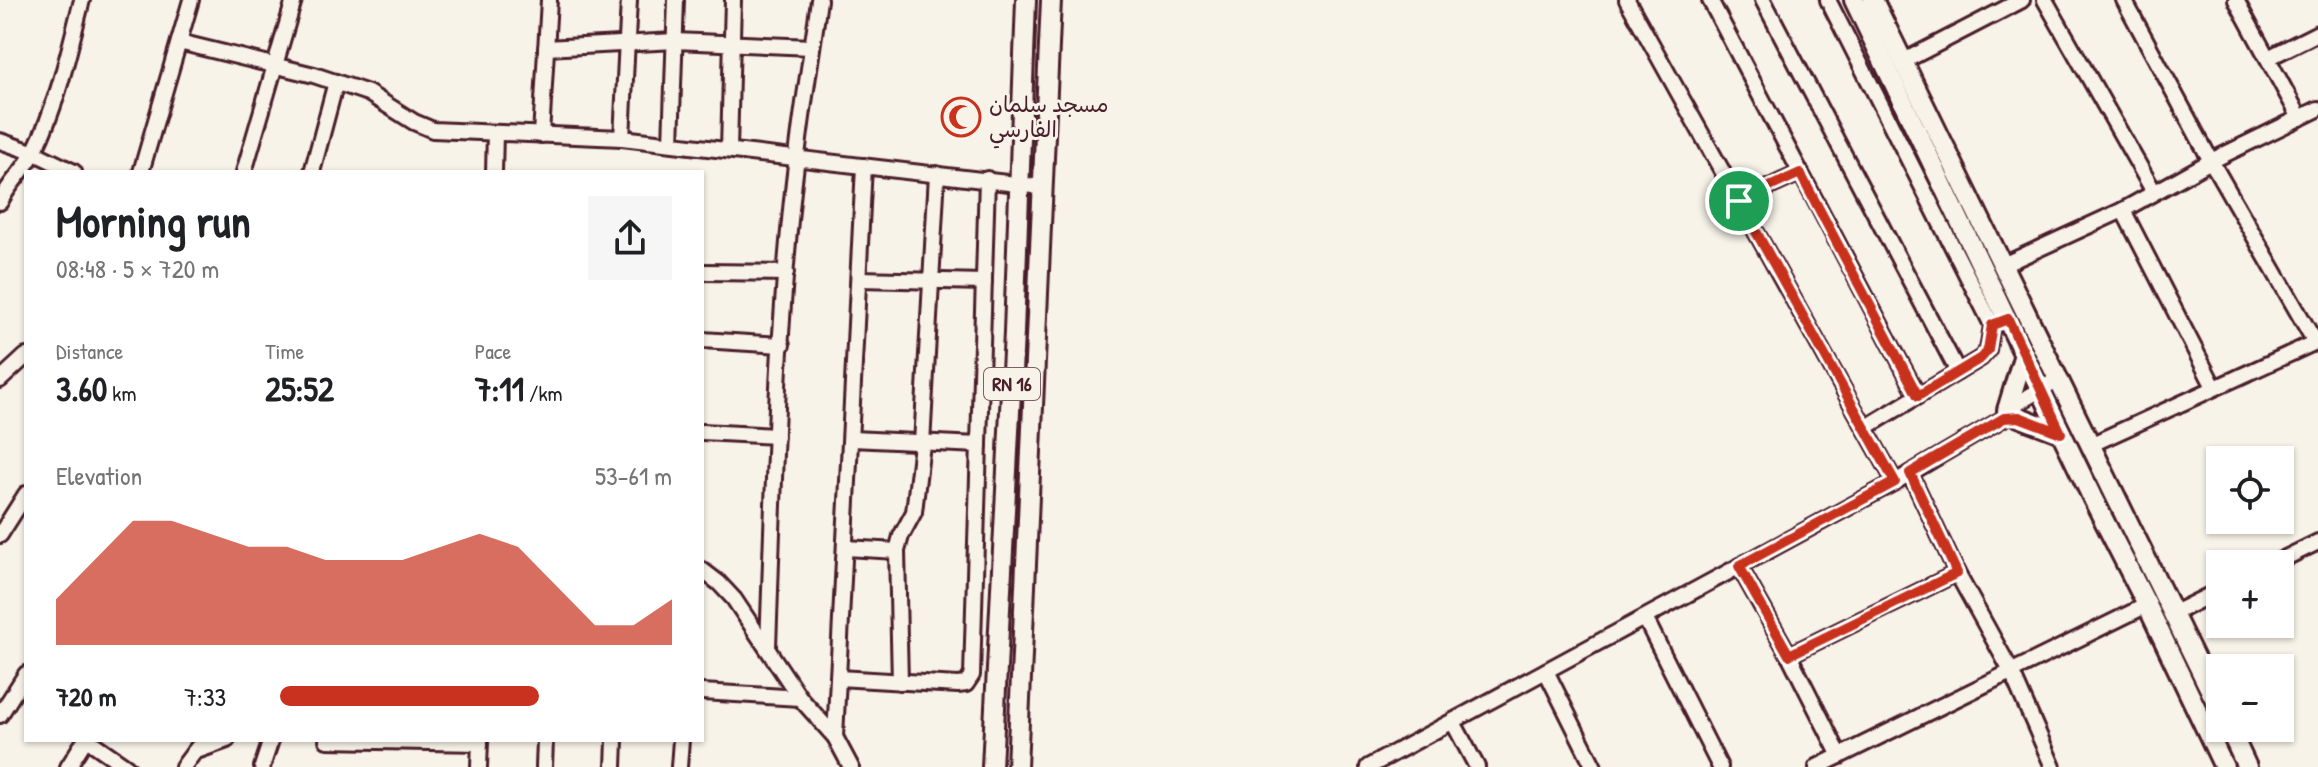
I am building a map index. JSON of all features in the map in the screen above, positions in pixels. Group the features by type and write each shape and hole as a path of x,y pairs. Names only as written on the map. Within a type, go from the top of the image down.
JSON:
{"main road":[{"name":"RN 16","path":"992,767 1026,0"},
{"name":"RN 16","path":"1017,767 1051,0"},
{"path":"1854,0 2000,322 2024,354 2041,388 2060,405 2090,445 2206,680"},
{"path":"1873,0 2058,379 2061,433 2224,767"},
{"path":"2024,354 2010,415 2061,433"},
{"path":"2235,742 2247,767"}],"street":[{"path":"0,202 8,186 35,153 61,81 82,0"},
{"path":"142,170 191,0"},
{"path":"245,170 294,0"},
{"path":"541,135 549,0"},
{"path":"622,138 629,0"},
{"path":"671,143 676,0"},
{"path":"729,149 733,0"},
{"path":"768,647 786,273 797,157 819,0"},
{"path":"1627,0 1895,482"},
{"path":"1710,0 1918,396"},
{"path":"1763,0 1958,372"},
{"path":"1828,0 2000,322 1988,350 1958,372 1865,428"},
{"path":"1904,61 2022,0"},
{"path":"2045,0 2154,192"},
{"path":"2090,445 2316,342 2211,161 2124,0"},
{"path":"2236,0 2300,118"},
{"path":"2268,58 2318,33"},
{"path":"546,48 675,41 812,47"},
{"path":"179,42 368,93 414,122 433,130 622,138 1042,187"},
{"path":"313,170 336,82"},
{"path":"2003,265 2123,210 2211,161 2318,109"},
{"path":"494,170 495,134"},
{"path":"0,141 70,170"},
{"path":"835,737 864,166"},
{"path":"1739,201 1800,173"},
{"path":"900,682 897,551 914,512 922,444 937,174"},
{"path":"838,678 958,685 966,684 970,679 987,179"},
{"path":"2123,210 2214,387"},
{"path":"704,272 786,273"},
{"path":"859,279 984,282"},
{"path":"704,340 782,345"},
{"path":"0,380 24,358"},
{"path":"1368,767 1895,482 2010,415 2041,388 2058,379"},
{"path":"2010,415 2060,405"},
{"path":"704,432 776,436"},
{"path":"852,439 979,445"},
{"path":"1910,473 1957,573 2011,671 2053,767"},
{"path":"0,535 24,497"},
{"path":"2294,554 2318,542"},
{"path":"846,548 897,551"},
{"path":"976,561 1003,561"},
{"path":"1739,566 1840,756"},
{"path":"704,572 734,599 800,698 835,737 851,767"},
{"path":"1789,655 1957,573"},
{"path":"2174,613 2206,597"},
{"path":"1817,767 2147,605"},
{"path":"1645,618 1720,767"},
{"path":"1546,671 1594,767"},
{"path":"704,692 800,698"},
{"path":"0,715 20,698"},
{"path":"1453,722 1477,767"},
{"path":"68,767 85,742"},
{"path":"89,742 127,767"},
{"path":"262,767 270,742"},
{"path":"479,767 480,742"},
{"path":"544,767 545,742"},
{"path":"614,767 615,742"},
{"path":"679,767 681,742"},
{"path":"183,767 198,746"}],"place":[{"name":"مسجد سلمان الفارسي","path":"961,117"}],"route":[{"path":"1800,173 1918,396 1981,358 1992,338 1992,325 2008,319 2061,433 2019,417 2004,418 1910,473 1957,573 1789,655 1739,566 1895,482 1739,201 1800,173"}]}
